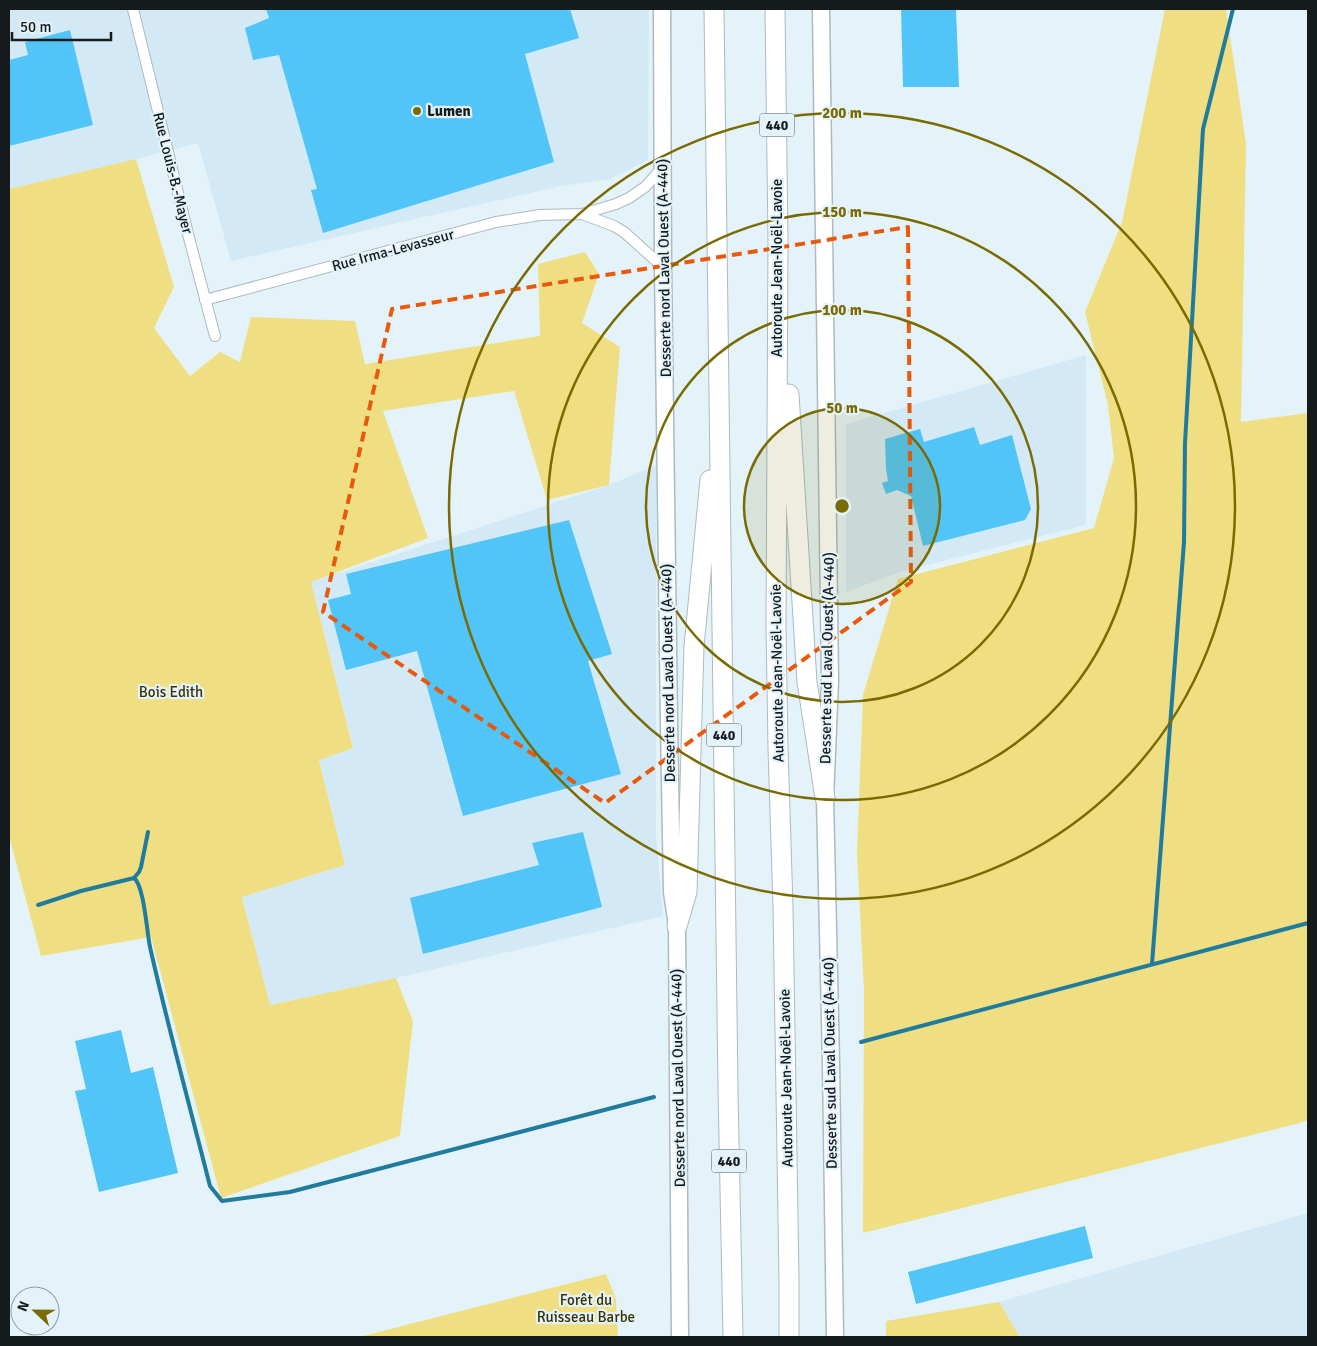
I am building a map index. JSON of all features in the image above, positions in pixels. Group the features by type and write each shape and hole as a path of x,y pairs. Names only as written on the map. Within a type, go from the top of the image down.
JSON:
{"highway":[{"name":"440","path":"714,9 733,1337"},
{"name":"Autoroute Jean-Noël-Lavoie","path":"775,9 778,241 776,626 783,907 789,1337"},
{"path":"778,241 807,682 824,798"},
{"path":"676,926 687,892 694,646 719,380"},
{"path":"722,1337 730,1232"},
{"path":"789,1280 794,1337"}],"main road":[{"name":"Desserte nord Laval Ouest (A-440)","path":"662,9 663,267 671,854 672,892 676,926 680,1337"},
{"name":"Desserte sud Laval Ouest (A-440)","path":"822,9 830,681 824,798 831,1063 835,1337"}],"street":[{"name":"Rue Louis-B.-Mayer","path":"134,9 215,336"},
{"name":"Rue Irma-Levasseur","path":"206,300 496,222 555,214 582,214 629,198 645,187 663,167"},
{"name":"Rue Irma-Levasseur","path":"582,214 614,226 624,232 663,267"}],"highlighted area":[{"path":"908,227 911,582 605,803 323,612 392,309"}],"shaded area":[{"path":"9,9 649,9 648,160 610,179 561,186 231,261 198,143 9,189"},
{"path":"1086,355 1086,525 903,571 846,592 846,424"},
{"path":"656,465 656,834 663,916 270,1005 242,897 345,865 319,759 353,747 311,582 609,485"},
{"path":"1308,1213 1308,1337 1020,1337 999,1302"}],"green space":[{"path":"1165,9 1226,9 1246,143 1241,422 1308,413 1308,1120 863,1233 864,991 857,852 863,695 898,579 1094,528 1114,458 1108,405 1085,312 1122,222"},
{"name":"Bois Edith","path":"136,159 174,287 154,328 190,376 220,352 240,362 251,317 355,321 365,364 540,336 538,264 585,252 599,274 582,323 620,347 609,485 547,500 514,391 383,411 428,538 311,582 353,748 319,760 345,865 242,897 270,1005 396,978 413,1021 400,1136 221,1198 151,937 41,956 9,836 9,189"},
{"name":"Forêt du Ruisseau Barbe","path":"606,1274 616,1299 618,1337 359,1337"},
{"path":"999,1302 1020,1337 886,1337 886,1321"}],"building":[{"name":"Lumen","path":"266,9 570,9 579,38 525,54 554,162 323,233 311,190 317,189 279,55 253,60 245,28 269,18"},
{"path":"901,9 956,9 959,87 903,87"},
{"path":"70,30 93,125 9,146 9,60 28,55 25,42"},
{"path":"974,427 980,445 1012,435 1031,509 1025,520 923,546 911,496 897,490 886,494 882,483 888,481 885,439 920,429 924,442"},
{"path":"569,520 612,654 588,661 621,774 463,816 417,651 346,670 328,600 351,594 346,574"},
{"path":"583,832 602,907 423,954 410,898 539,865 532,843"},
{"path":"121,1030 131,1073 153,1067 178,1173 99,1192 75,1091 86,1089 75,1041"},
{"path":"1085,1226 1093,1258 916,1304 908,1272"}],"waterway":[{"path":"1152,964 1184,542 1185,443 1203,129 1233,9"},
{"path":"134,878 141,867 148,832"},
{"path":"38,905 81,891 134,878 137,882 143,899 150,947 157,977 210,1186 222,1201 290,1192 654,1097"},
{"path":"861,1042 1308,923"}],"place":[{"name":"Lumen","path":"417,111"}]}
